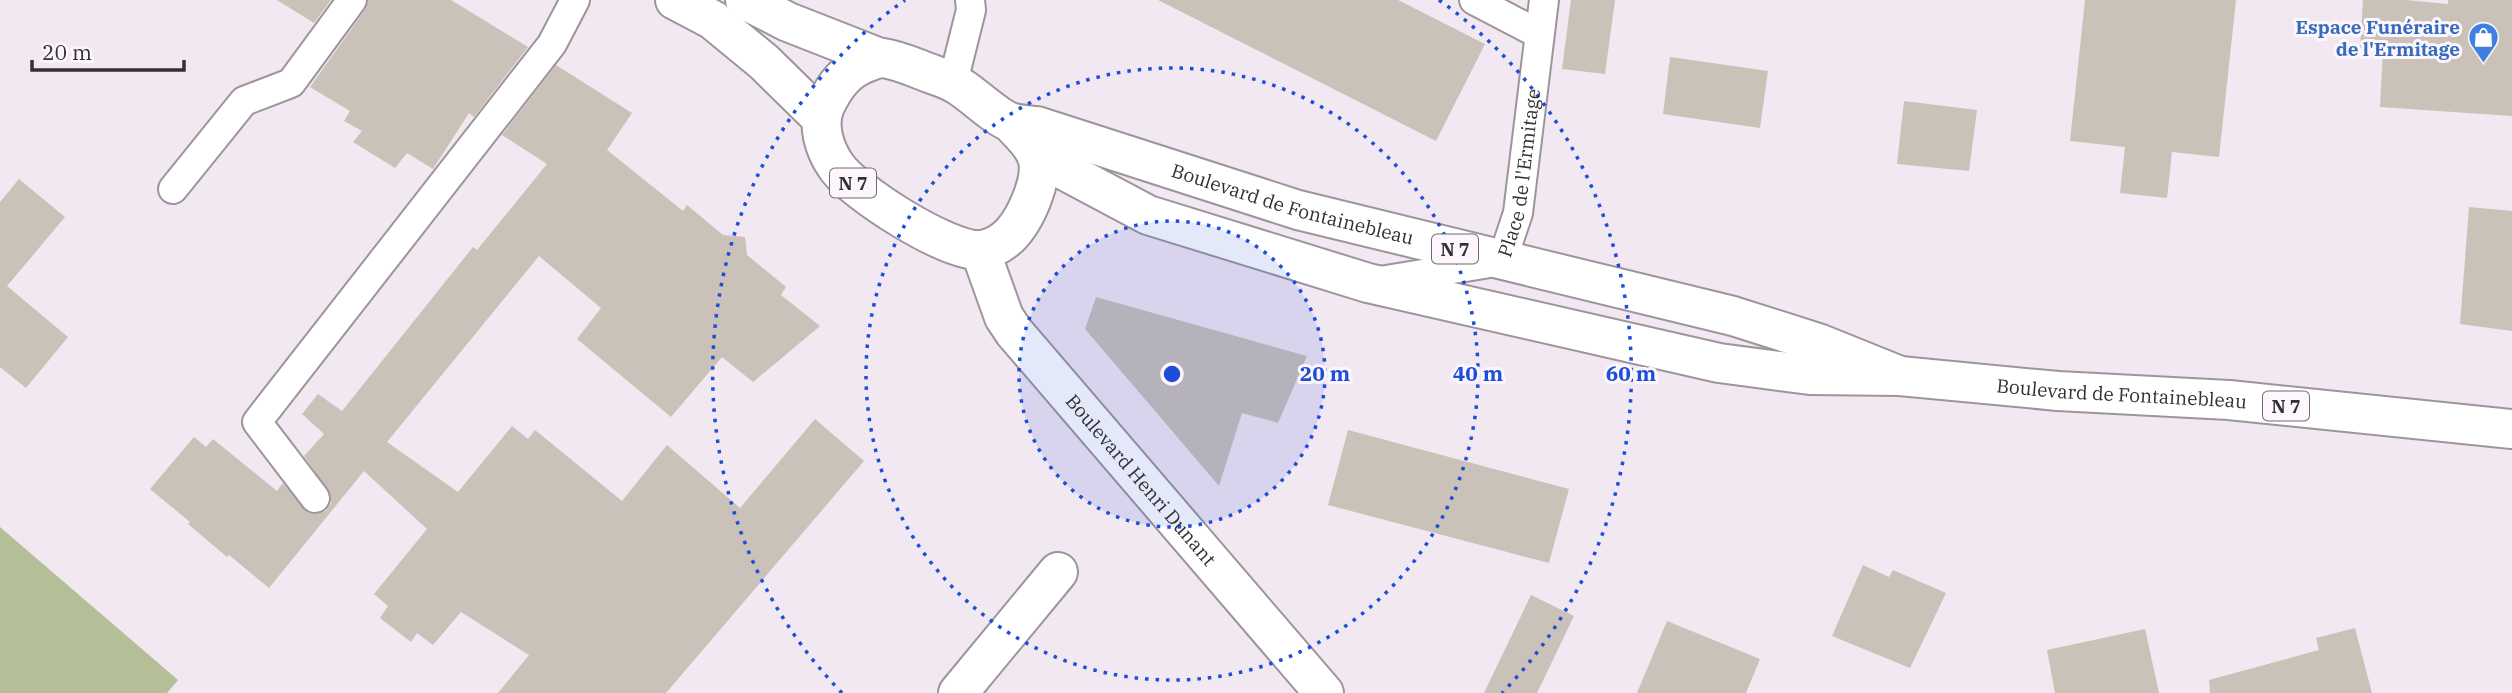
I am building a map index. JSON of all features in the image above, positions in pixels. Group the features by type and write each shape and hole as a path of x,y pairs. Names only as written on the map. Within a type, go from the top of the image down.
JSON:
{"main road":[{"path":"675,0 713,20 764,62 820,117 835,86 854,67 880,58"},
{"name":"N 7","path":"745,0 788,22 880,58 912,66 953,82 1010,122 1030,143 1039,158"},
{"name":"N 7","path":"820,117 828,150 835,166 844,176 888,210 933,236 955,246 980,250"},
{"name":"Boulevard de Fontainebleau","path":"1010,122 1037,126 1298,210 1733,316 1818,343 1900,376"},
{"path":"980,250 1003,242 1024,219 1036,188 1039,158"},
{"name":"Boulevard de Fontainebleau","path":"1039,158 1148,215 1368,283 1719,363 1810,375 1900,376 2059,391 2229,400 2512,429"},
{"name":"Boulevard Henri Dunant","path":"980,250 1004,317 1014,332 1324,693"},
{"path":"958,693 1058,572"}],"lane":[{"path":"173,189 244,101 291,83 352,0"},
{"path":"315,498 257,422 552,44 575,0"},
{"path":"953,82 971,10 970,0"},
{"path":"1474,0 1539,34"},
{"name":"Place de l'Ermitage","path":"1368,283 1502,261 1518,213 1544,0"}],"green space":[{"path":"0,527 178,680 167,693 0,693"}],"building":[{"path":"277,0 331,0 314,23"},
{"path":"368,0 451,0 528,47 474,117 469,113 433,169 407,153 395,168 353,142 362,131 344,121 350,111 310,87 365,10"},
{"path":"1158,0 1398,0 1485,44 1436,141"},
{"path":"1571,0 1615,0 1605,74 1562,69"},
{"path":"2085,0 2236,0 2219,157 2172,152 2167,198 2120,193 2125,147 2070,141"},
{"path":"2363,0 2448,4 2448,0 2512,0 2512,116 2380,107 2383,50 2360,48"},
{"path":"1670,57 1768,71 1760,128 1663,114"},
{"path":"556,65 632,113 607,150 683,211 687,205 723,235 745,237 747,255 786,287 781,295 820,326 753,382 722,357 671,417 577,339 601,308 539,256 387,442 458,492 512,426 528,439 535,430 622,501 667,445 740,508 815,419 864,461 666,693 498,693 529,655 461,612 433,645 417,633 411,642 380,618 388,606 374,594 427,529 364,471 269,588 229,555 227,557 150,489 194,437 206,447 213,439 277,491 283,483 308,513 326,511 331,504 331,495 304,456 324,434 302,414 318,394 342,411 473,247 477,250 547,164 502,135"},
{"path":"1904,101 1977,110 1969,171 1897,164"},
{"path":"19,179 65,217 7,286 68,337 26,388 0,367 0,202"},
{"path":"2469,207 2512,211 2512,331 2460,324"},
{"path":"1096,297 1307,356 1278,423 1242,413 1219,486 1085,329"},
{"path":"1348,430 1569,489 1549,563 1328,505"},
{"path":"1863,565 1889,577 1893,570 1946,593 1910,668 1832,636"},
{"path":"1531,595 1574,616 1537,693 1484,693"},
{"path":"1667,621 1760,659 1746,693 1637,693"},
{"path":"2355,628 2372,693 2210,693 2209,680 2319,650 2316,638"},
{"path":"2145,629 2159,693 2055,693 2047,650"}],"place":[{"name":"Espace Funéraire de l'Ermitage","path":"2483,65"}]}
